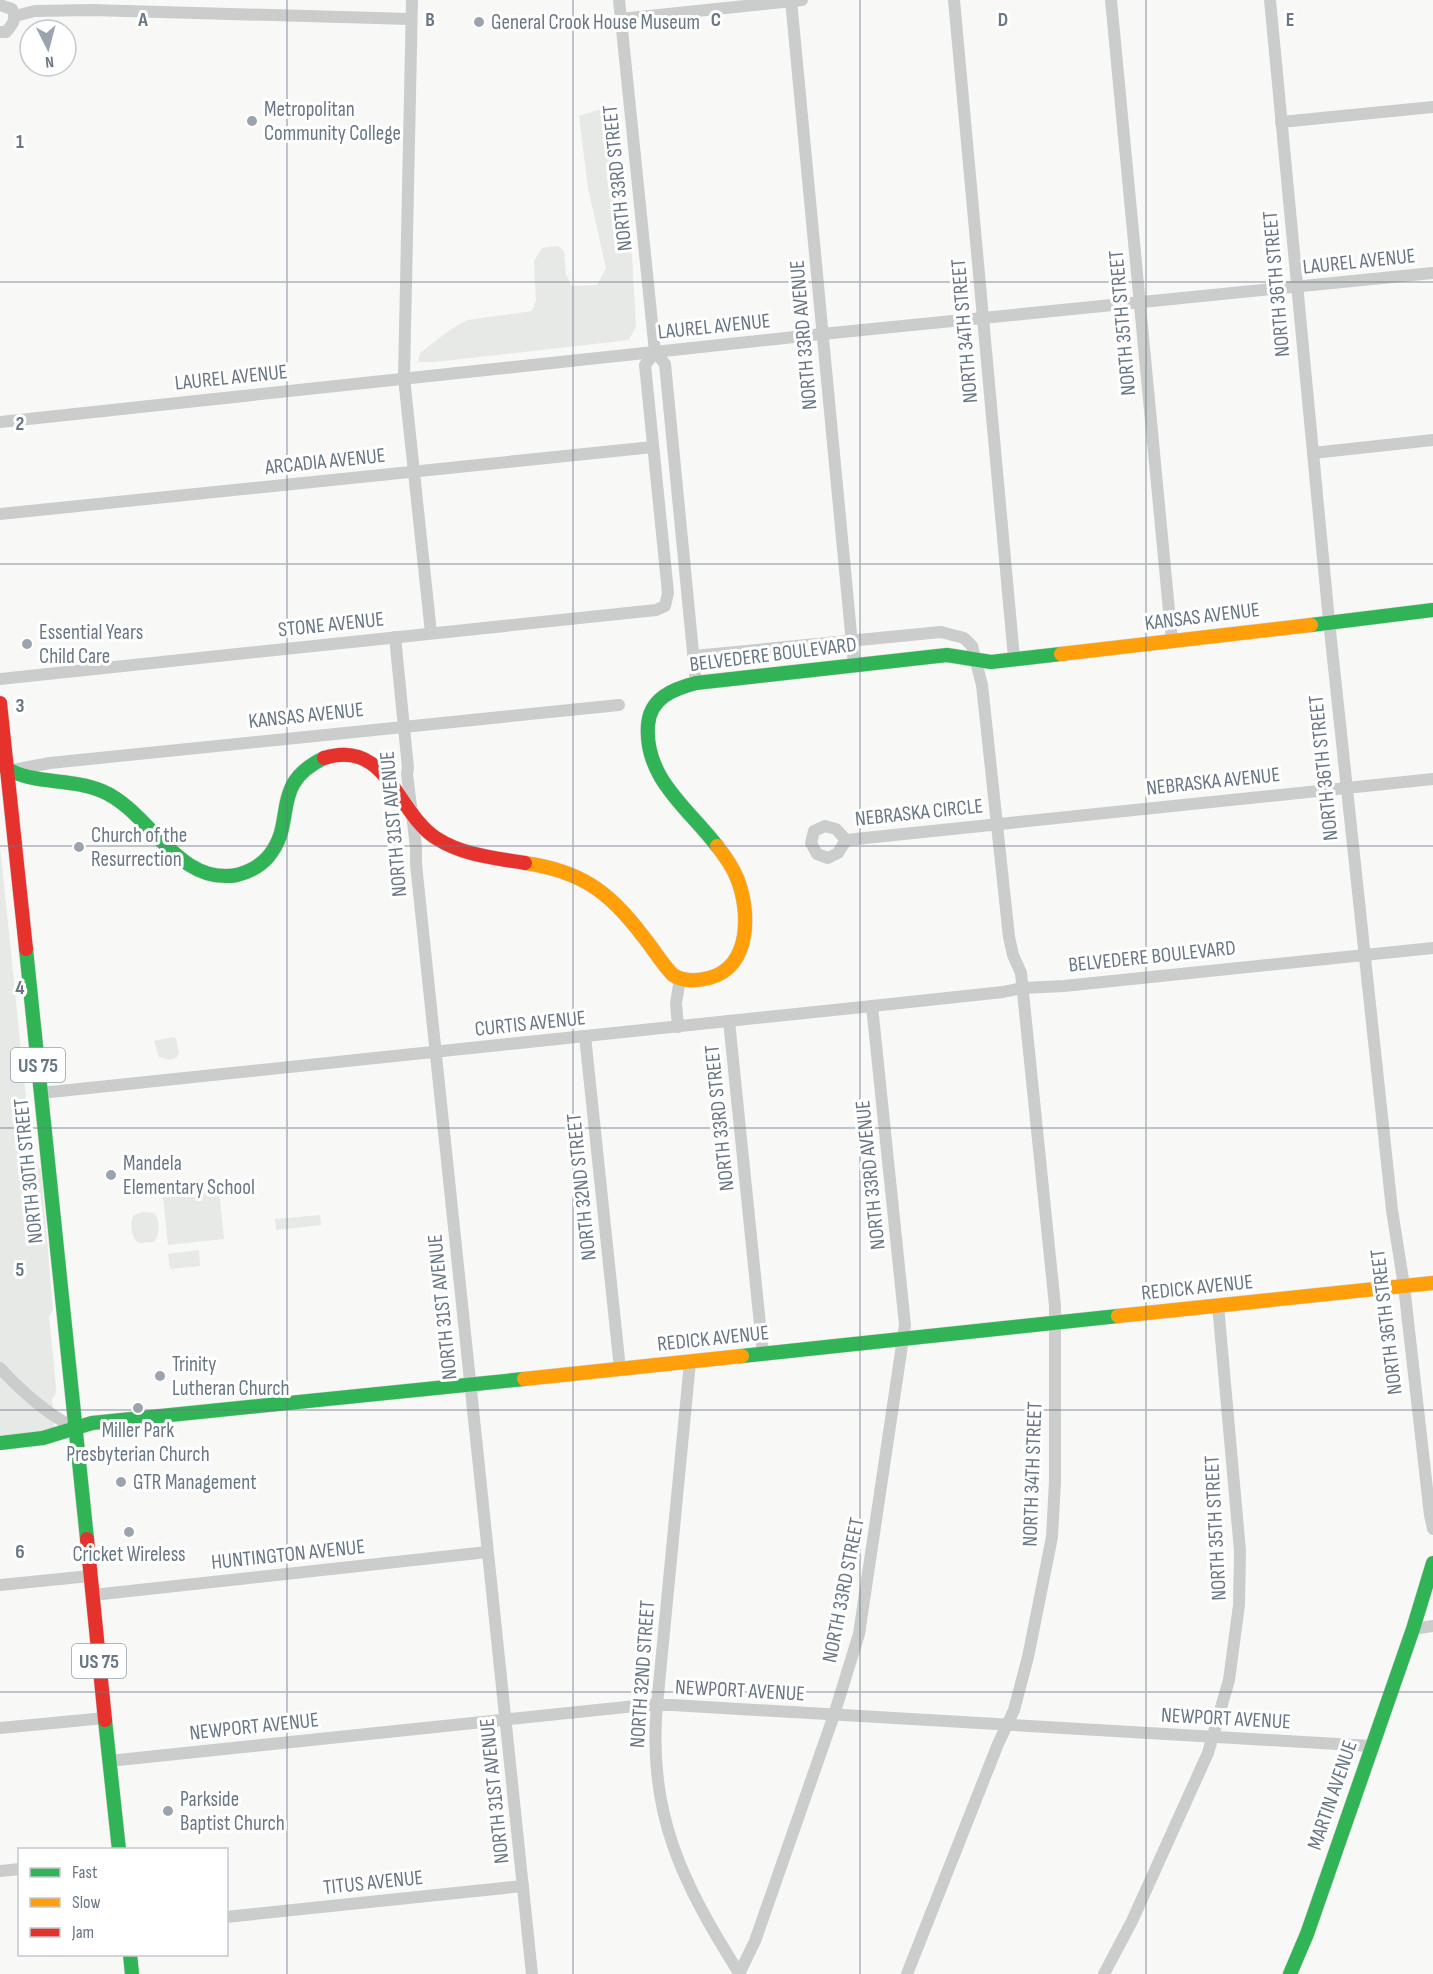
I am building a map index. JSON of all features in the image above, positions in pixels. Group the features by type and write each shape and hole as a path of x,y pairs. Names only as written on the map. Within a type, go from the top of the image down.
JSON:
{"main road":[{"name":"KANSAS AVENUE","path":"976,660 991,662 1433,610"},
{"name":"BELVEDERE BOULEVARD","path":"680,979 695,980 714,977 722,973 744,944 746,922 741,889 727,857 668,789 649,758 646,728 650,711 660,697 670,691 696,683 947,655 976,660"},
{"name":"NORTH 30TH STREET","path":"0,703 2,771 41,1093 119,1848"},
{"path":"2,771 32,780 73,783 107,793 129,807 185,862 201,871 218,876 244,874 256,868 267,858 279,838 285,803 294,781 306,768 329,757 347,755 369,762 389,780 420,823 431,834 463,851 565,872 598,889 624,913 669,970 680,979"},
{"name":"REDICK AVENUE","path":"0,1443 43,1438 92,1423 1433,1283"},
{"path":"1413,1629 1433,1563"},
{"name":"MARTIN AVENUE","path":"1290,1974 1307,1934 1413,1629"},
{"path":"130,1956 132,1974"}],"street":[{"path":"412,0 404,378 431,633"},
{"name":"NORTH 33RD STREET","path":"619,0 655,352 666,364 696,683"},
{"path":"621,18 795,0"},
{"name":"NORTH 33RD AVENUE","path":"795,0 822,334 854,665"},
{"name":"NORTH 34TH STREET","path":"954,0 1014,658"},
{"name":"NORTH 35TH STREET","path":"1111,0 1172,642"},
{"name":"NORTH 36TH STREET","path":"1270,0 1346,788 1392,1210 1404,1286 1433,1529"},
{"path":"0,5 12,9 15,16 13,25 6,32 0,32"},
{"path":"15,16 35,11 92,10 411,20"},
{"path":"1281,122 1433,107"},
{"name":"LAUREL AVENUE","path":"0,422 822,334 1433,273"},
{"name":"NORTH 33RD STREET","path":"655,352 645,365 668,593 665,606"},
{"path":"1313,453 1433,440"},
{"name":"ARCADIA AVENUE","path":"0,513 653,447"},
{"name":"STONE AVENUE","path":"0,679 656,610 665,606"},
{"path":"694,656 941,632 964,638 972,646 982,685 1010,937 1021,973 1022,988"},
{"name":"NORTH 31ST AVENUE","path":"395,637 532,1974"},
{"name":"KANSAS AVENUE","path":"2,771 50,763 619,705"},
{"name":"NEBRASKA AVENUE","path":"997,823 1433,779"},
{"name":"NEBRASKA CIRCLE","path":"846,840 997,823"},
{"name":"BELVEDERE BOULEVARD","path":"1022,988 1064,986 1433,948"},
{"path":"678,1027 676,995 680,979"},
{"name":"NORTH 34TH STREET","path":"907,1974 1014,1710 1028,1656 1052,1537 1055,1481 1055,1323 1022,988"},
{"name":"CURTIS AVENUE","path":"41,1093 436,1053 1003,992 1022,988"},
{"name":"NORTH 33RD AVENUE","path":"872,1006 905,1325 903,1339"},
{"name":"NORTH 33RD STREET","path":"729,1021 763,1354"},
{"name":"NORTH 32ND STREET","path":"585,1036 620,1369"},
{"name":"NORTH 35TH STREET","path":"1104,1974 1132,1921 1208,1753 1229,1680 1237,1634 1240,1551 1218,1305"},
{"name":"NORTH 33RD STREET","path":"739,1973 755,1941 850,1667 864,1607 903,1339"},
{"name":"NORTH 32ND STREET","path":"690,1362 654,1739 655,1763 659,1796 674,1851 719,1942 739,1973"},
{"path":"0,1368 37,1404 75,1428"},
{"name":"HUNTINGTON AVENUE","path":"93,1595 488,1552"},
{"path":"0,1585 90,1576"},
{"path":"1413,1629 1433,1626"},
{"name":"NEWPORT AVENUE","path":"109,1761 657,1705 1371,1746"},
{"path":"0,1728 105,1718"},
{"path":"0,1871 18,1869"},
{"name":"TITUS AVENUE","path":"228,1917 523,1886"}],"shaded area":[{"path":"598,110 616,110 619,119 636,326 629,340 418,362 420,353 451,329 468,320 532,311 536,300 534,261 542,248 558,246 564,251 566,274 571,286 597,285 606,268 588,188 579,116"},
{"path":"0,846 32,1157 41,1170 53,1310 49,1316 56,1387 55,1396 52,1398 54,1427 47,1431 0,1437"},
{"path":"173,1037 176,1039 179,1053 176,1058 170,1060 159,1057 154,1041"},
{"path":"219,1191 224,1239 168,1245 163,1197"},
{"path":"142,1212 154,1213 158,1220 158,1231 154,1242 139,1243 133,1234 132,1218"},
{"path":"320,1215 321,1225 276,1230 275,1219"},
{"path":"199,1250 200,1266 170,1269 168,1254"}],"traffic: fast":[{"path":"1311,625 1433,610"},
{"path":"717,846 670,791 653,761 649,744 650,716 658,701 671,692 696,683 947,655 991,662 1061,654"},
{"path":"1,765 25,776 77,784 102,791 135,814 165,845 197,869 216,875 237,875 254,868 268,857 282,831 286,804 296,780 307,769 324,758"},
{"path":"26,949 87,1539"},
{"path":"742,1356 1118,1316"},
{"path":"0,1443 43,1438 92,1423 524,1379"},
{"path":"1290,1974 1307,1934 1413,1629 1433,1563"},
{"path":"105,1720 119,1848"},
{"path":"130,1956 132,1974"}],"traffic: slow":[{"path":"1061,654 1311,625"},
{"path":"525,863 562,871 592,886 618,906 673,975 686,980 695,980 709,978 723,972 733,962 744,936 745,921 741,891 733,869 717,846"},
{"path":"1118,1316 1433,1283"},
{"path":"524,1379 742,1356"}],"traffic: jam":[{"path":"0,703 26,949"},
{"path":"324,758 345,755 362,758 377,768 422,826 446,844 479,855 525,863"},
{"path":"87,1539 105,1720"}],"place":[{"name":"General Crook House Museum","path":"479,22"},
{"name":"Metropolitan Community College","path":"252,121"},
{"name":"Essential Years Child Care","path":"27,644"},
{"name":"Church of the Resurrection","path":"79,847"},
{"name":"Mandela Elementary School","path":"111,1175"},
{"name":"Trinity Lutheran Church","path":"160,1376"},
{"name":"Miller Park Presbyterian Church","path":"138,1408"},
{"name":"GTR Management","path":"121,1482"},
{"name":"Cricket Wireless","path":"129,1532"},
{"name":"Parkside Baptist Church","path":"168,1811"}]}
